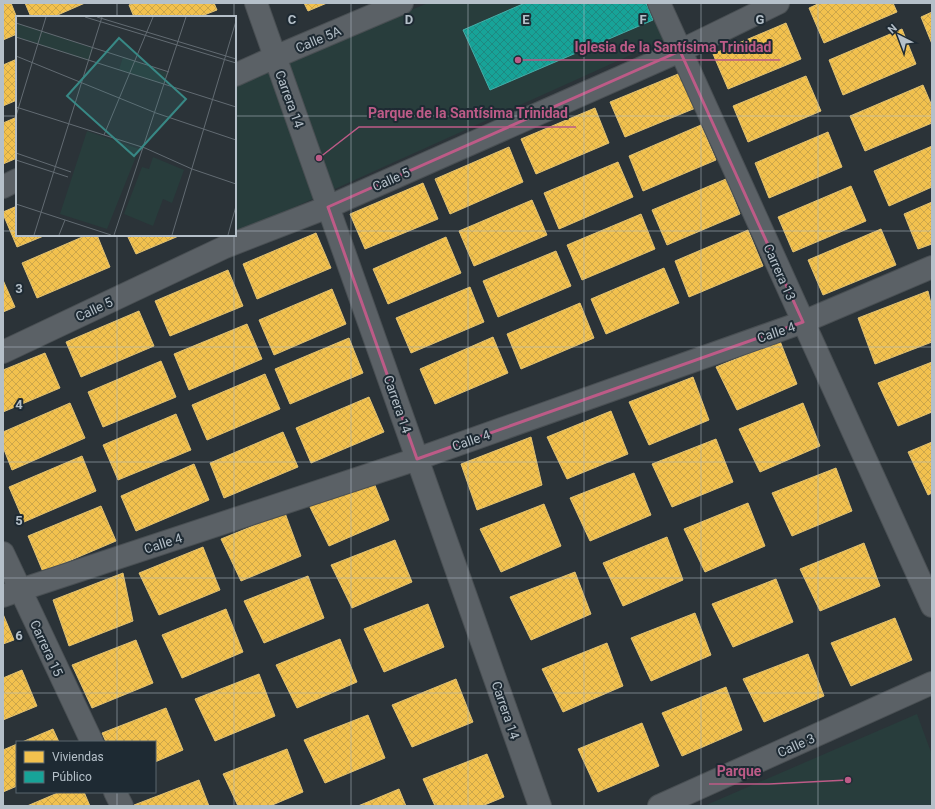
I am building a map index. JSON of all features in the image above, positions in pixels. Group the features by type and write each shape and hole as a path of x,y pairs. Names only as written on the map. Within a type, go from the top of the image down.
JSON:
{"street":[{"name":"Carrera 14","path":"256,3 540,806"},
{"name":"Calle 5A","path":"236,75 402,3"},
{"name":"Carrera 13","path":"659,3 932,606"},
{"name":"Calle 5","path":"3,352 225,247 328,207 680,51 778,3"},
{"path":"3,187 16,180"},
{"name":"Calle 4","path":"12,593 417,459 803,322 932,267"},
{"name":"Carrera 15","path":"3,553 12,593 91,741"},
{"name":"Calle 3","path":"659,806 932,683"},
{"path":"116,793 122,806"}],"highlighted area":[{"path":"680,51 803,322 417,459 328,207"}],"green space":[{"path":"428,3 649,3 664,40 236,234 236,82"},
{"path":"917,714 932,755 932,806 704,806"}],"building: Viviendas":[{"path":"3,3 11,3 16,16 16,34 3,40"},
{"path":"25,3 85,3 55,16 31,16"},
{"path":"134,3 214,3 217,10 202,16 134,16 129,5"},
{"path":"304,3 327,3 308,11"},
{"path":"820,3 893,3 897,12 824,43 809,8"},
{"path":"932,12 932,44 921,17"},
{"path":"786,23 801,59 728,89 713,54"},
{"path":"902,29 916,64 843,95 829,60"},
{"path":"16,59 16,100 3,106 3,65"},
{"path":"683,72 698,107 625,137 610,102"},
{"path":"806,76 821,111 748,142 733,106"},
{"path":"923,85 932,106 932,123 865,151 850,116"},
{"path":"595,108 609,143 536,174 521,139"},
{"path":"16,117 16,158 3,164 3,123"},
{"path":"701,125 716,160 643,191 629,156"},
{"path":"828,132 842,167 769,198 755,163"},
{"path":"932,146 932,187 889,206 874,171"},
{"path":"509,147 523,182 450,214 435,179"},
{"path":"618,162 633,197 559,229 544,193"},
{"path":"726,179 740,214 667,245 652,210"},
{"path":"423,183 438,219 365,249 350,214"},
{"path":"851,186 866,221 793,252 778,217"},
{"path":"532,200 547,235 474,266 459,231"},
{"path":"932,202 932,244 918,249 904,214"},
{"path":"16,206 16,236 44,236 17,247 3,212"},
{"path":"641,214 655,249 582,280 567,245"},
{"path":"881,229 896,265 823,295 808,260"},
{"path":"748,230 763,266 689,297 675,261"},
{"path":"316,233 331,268 257,299 243,264"},
{"path":"85,236 97,236 110,267 37,298 22,263"},
{"path":"127,236 179,236 136,254"},
{"path":"446,237 461,273 388,304 373,269"},
{"path":"556,251 571,286 498,317 483,281"},
{"path":"664,268 679,303 606,334 591,299"},
{"path":"228,270 243,306 170,336 155,301"},
{"path":"3,280 15,307 3,312"},
{"path":"470,287 484,322 411,353 396,318"},
{"path":"332,289 346,324 274,355 259,320"},
{"path":"928,291 932,308 932,342 875,364 858,318"},
{"path":"580,303 594,338 521,369 507,334"},
{"path":"139,311 154,346 81,377 66,342"},
{"path":"247,324 262,359 189,390 174,354"},
{"path":"493,337 508,373 435,404 420,369"},
{"path":"349,338 363,373 290,404 275,369"},
{"path":"780,341 797,384 737,410 716,367"},
{"path":"45,353 60,388 3,412 3,370"},
{"path":"161,361 176,397 103,427 88,392"},
{"path":"932,362 932,412 898,426 878,383"},
{"path":"265,374 280,409 207,440 192,405"},
{"path":"693,377 709,420 649,445 629,402"},
{"path":"369,397 384,432 311,463 296,428"},
{"path":"70,403 85,438 12,470 3,447 3,432"},
{"path":"803,403 820,446 760,472 739,429"},
{"path":"611,411 628,454 567,479 547,437"},
{"path":"176,414 191,450 118,480 103,445"},
{"path":"283,432 298,467 224,498 210,463"},
{"path":"531,437 542,485 477,510 461,464"},
{"path":"716,439 733,482 672,507 652,464"},
{"path":"932,442 932,493 928,495 908,452"},
{"path":"82,456 96,491 24,522 9,487"},
{"path":"194,464 209,500 136,531 121,496"},
{"path":"836,468 852,511 792,536 772,493"},
{"path":"634,473 651,515 590,541 570,498"},
{"path":"372,478 389,520 329,546 308,503"},
{"path":"748,503 765,546 705,572 684,529"},
{"path":"544,504 561,546 501,572 480,529"},
{"path":"101,506 116,541 43,572 28,536"},
{"path":"285,513 301,556 241,581 221,539"},
{"path":"667,537 683,580 623,606 603,563"},
{"path":"395,540 412,582 352,608 331,565"},
{"path":"864,543 880,586 820,611 800,569"},
{"path":"203,547 220,590 159,615 139,573"},
{"path":"575,572 591,614 531,640 510,597"},
{"path":"123,573 133,621 69,646 53,600"},
{"path":"308,576 324,618 264,643 244,601"},
{"path":"776,579 793,622 733,647 712,604"},
{"path":"428,604 444,647 384,672 364,629"},
{"path":"226,609 243,652 182,678 162,635"},
{"path":"695,613 711,655 651,681 631,638"},
{"path":"3,614 14,640 3,644"},
{"path":"895,618 912,660 851,686 831,643"},
{"path":"340,639 357,682 297,708 276,665"},
{"path":"136,640 153,683 92,708 72,665"},
{"path":"607,643 623,686 563,712 542,669"},
{"path":"808,654 824,696 764,722 743,679"},
{"path":"22,670 37,706 3,720 3,678"},
{"path":"259,674 275,716 215,741 195,699"},
{"path":"456,679 473,722 412,747 392,705"},
{"path":"726,687 742,730 682,756 662,713"},
{"path":"166,708 183,750 156,762 156,741 106,741 102,733"},
{"path":"368,715 385,758 325,783 304,740"},
{"path":"642,723 659,766 598,792 578,749"},
{"path":"53,729 59,741 24,741"},
{"path":"16,744 16,786 3,792 3,750"},
{"path":"287,749 303,792 270,806 238,806 223,774"},
{"path":"487,754 504,797 482,806 435,806 423,779"},
{"path":"199,780 209,806 134,805"},
{"path":"399,789 406,806 358,806"},
{"path":"58,793 84,793 90,806 27,806"}],"building: Público":[{"path":"525,3 646,3 653,20 490,90 463,30"}],"place":[{"name":"Iglesia de la Santísima Trinidad","path":"518,60"},
{"name":"Parque de la Santísima Trinidad","path":"319,158"},
{"name":"Parque","path":"848,780"}]}
